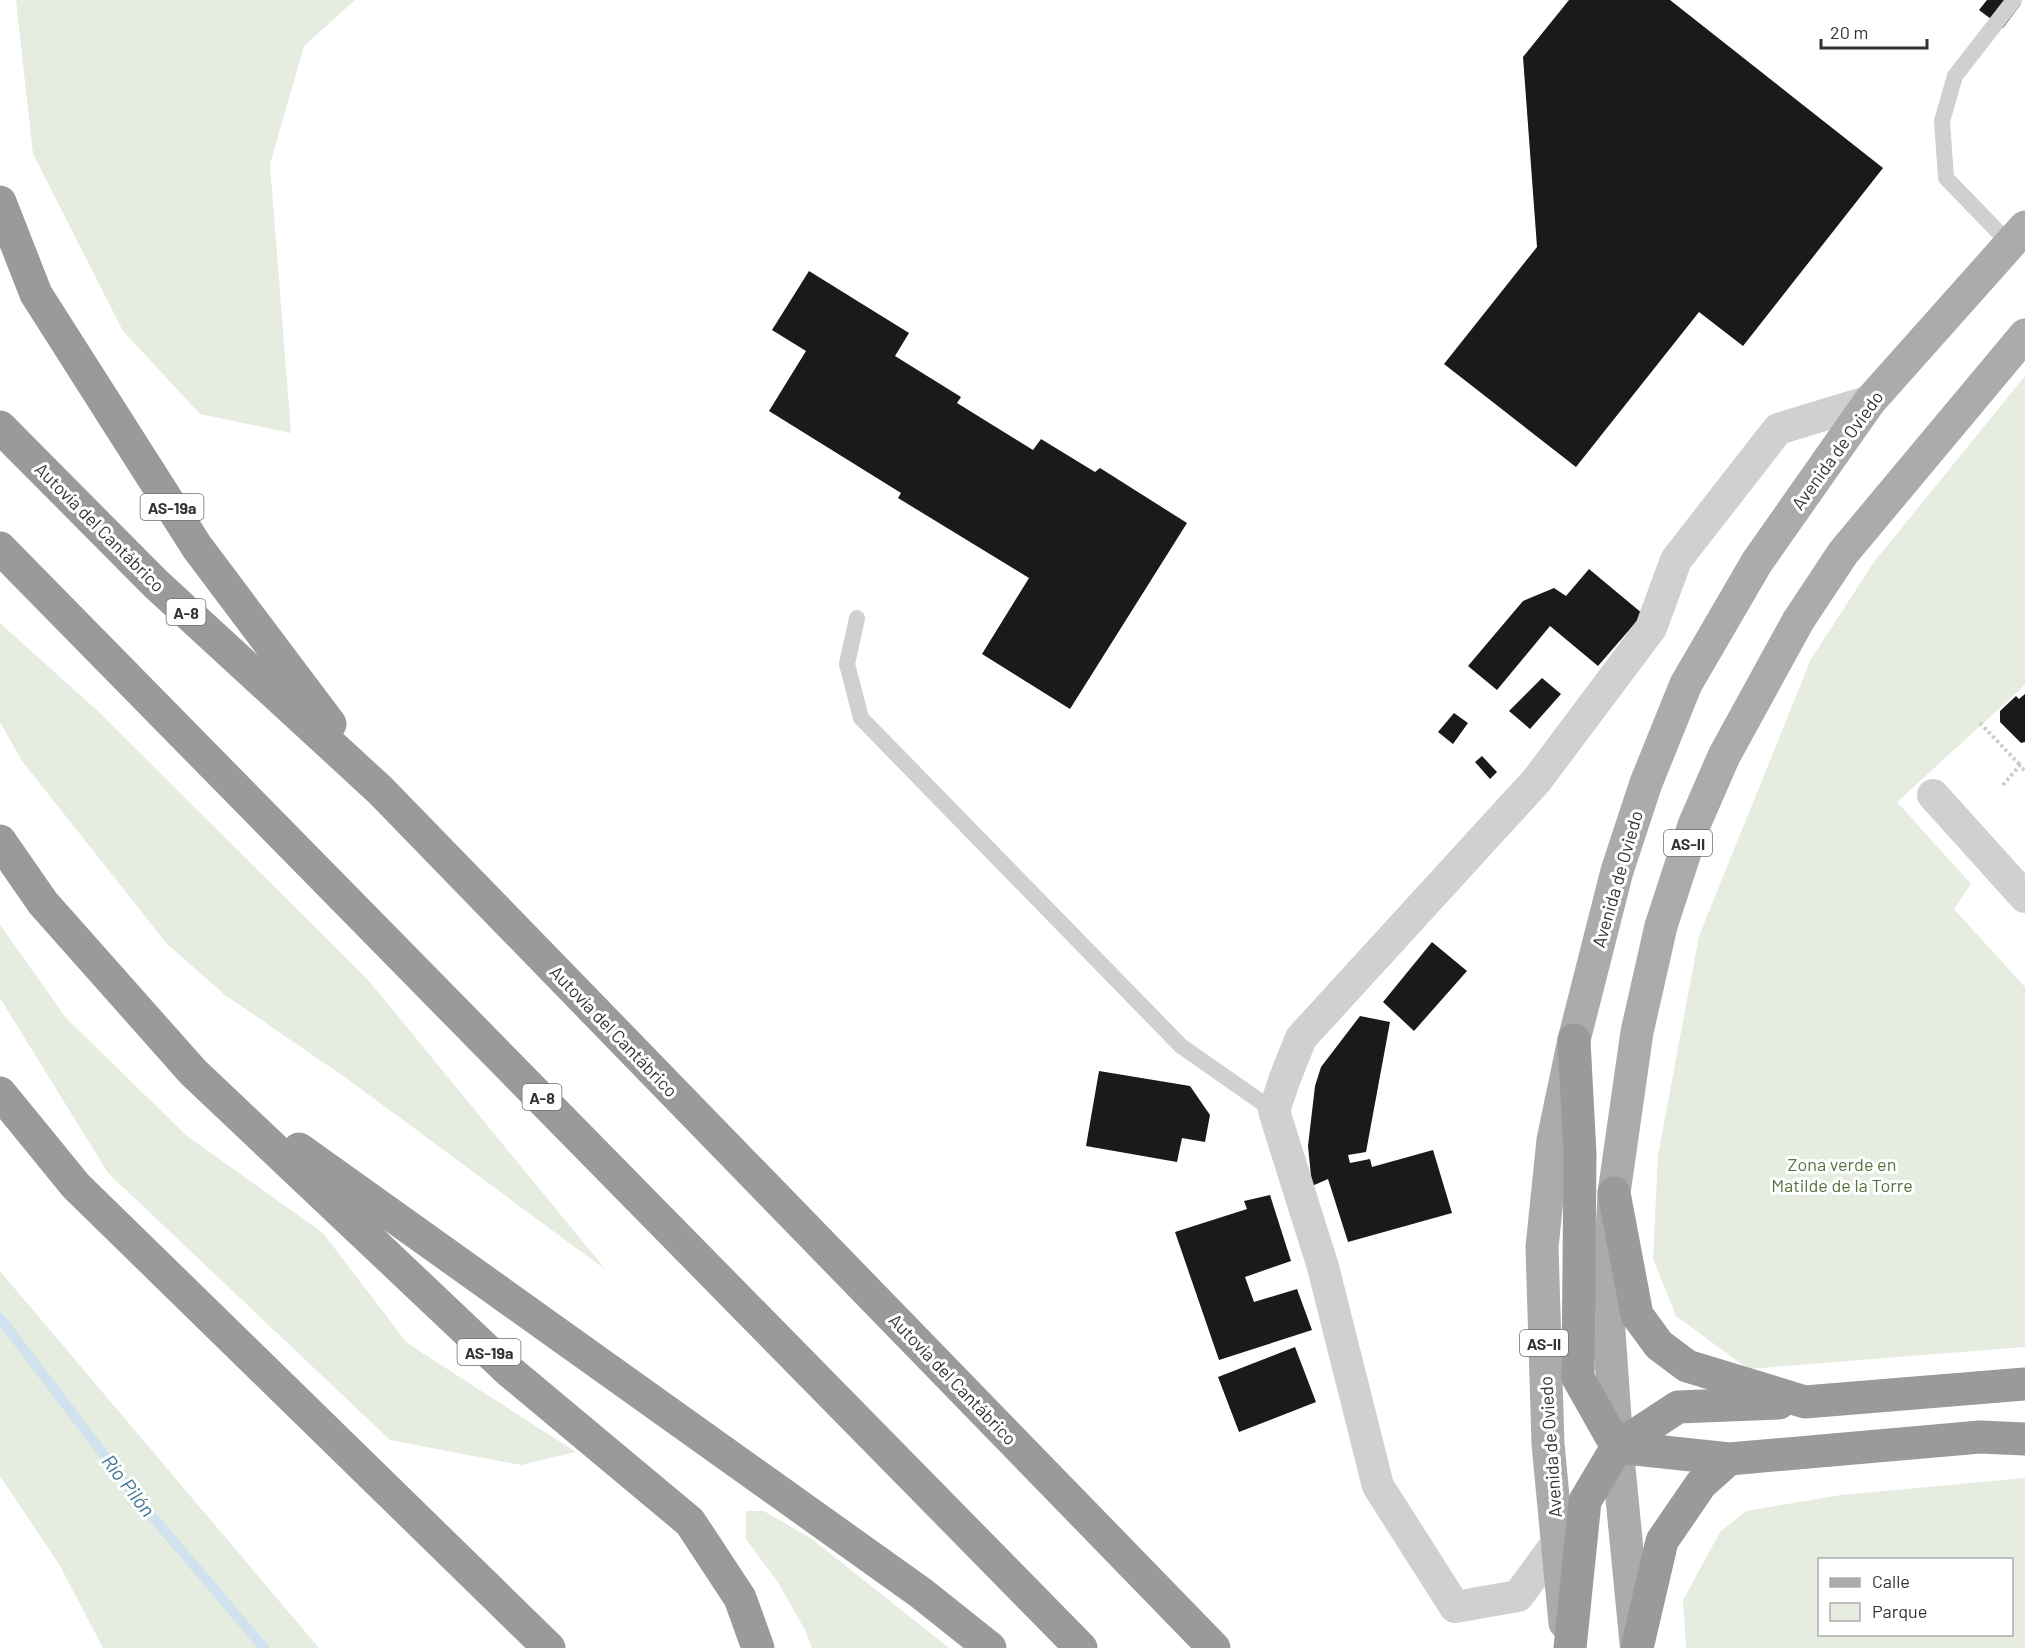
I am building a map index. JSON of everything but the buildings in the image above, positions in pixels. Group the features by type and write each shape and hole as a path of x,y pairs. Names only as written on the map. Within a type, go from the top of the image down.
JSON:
{"highway":[{"name":"AS-19a","path":"0,202 36,294 197,547 380,790"},
{"name":"Autovía del Cantábrico","path":"0,427 156,584 380,790 1214,1648"},
{"name":"A-8","path":"0,548 639,1195 1081,1648"},
{"name":"AS-19a","path":"0,841 43,903 193,1072 508,1370 690,1522 740,1598 758,1648"},
{"path":"1574,1040 1580,1154 1578,1378 1617,1447"},
{"path":"193,1072 531,1317 921,1593 990,1648"},
{"path":"0,1093 76,1186 549,1648"},
{"path":"1614,1193 1637,1314 1659,1345 1687,1366 1805,1402"},
{"path":"1568,1648 1585,1501 1617,1447 1678,1407 1805,1402 2025,1384"},
{"path":"1617,1447 1729,1459 1980,1437 2025,1439"},
{"path":"1637,1646 1662,1541 1701,1484 1729,1459"}],"main road":[{"name":"Avenida de Oviedo","path":"1568,1648 1548,1444 1542,1246 1553,1140 1574,1040 1617,871 1646,783 1686,684 1757,562 1870,401 2018,236"},
{"name":"AS-II","path":"1637,1646 1617,1447 1608,1317 1614,1193 1637,1032 1661,926 1694,825 1724,756 1797,621 1843,553 2025,335"}],"street":[{"path":"1557,1543 1518,1596 1455,1607 1377,1486 1323,1267 1274,1111 1301,1038 1537,780 1651,628 1676,560 1778,429 1870,401"},
{"path":"1933,795 2025,897"}],"lane":[{"path":"2014,0 1955,76 1942,121 1946,177 2018,236"},
{"path":"857,618 847,664 861,718 1181,1046 1274,1111"}],"path":[{"path":"1980,723 2025,771"},
{"path":"2003,785 2020,765"}],"green space":[{"path":"16,0 355,0 304,46 270,164 291,433 200,414 123,331 33,154"},
{"name":"Zona verde en Matilde de la Torre","path":"2025,376 2025,685 1897,802 1971,884 1954,909 2025,987 2025,1347 1748,1369 1676,1316 1653,1259 1658,1155 1699,936 1811,659 1874,562"},
{"path":"0,623 102,715 369,981 606,1270 346,1078 225,995 167,944 22,761 0,722"},
{"path":"0,925 66,1018 187,1136 323,1233 407,1343 576,1452 521,1465 390,1440 108,1173 0,998"},
{"path":"0,1271 319,1648 103,1648 59,1564 0,1476"},
{"path":"2025,1478 2025,1648 1686,1648 1683,1600 1720,1532 1746,1511 1841,1495"},
{"path":"746,1511 764,1511 812,1539 949,1648 812,1648 805,1630 777,1581 746,1539"}],"waterway":[{"name":"Río Pilón","path":"0,1318 136,1497 264,1648"}]}
